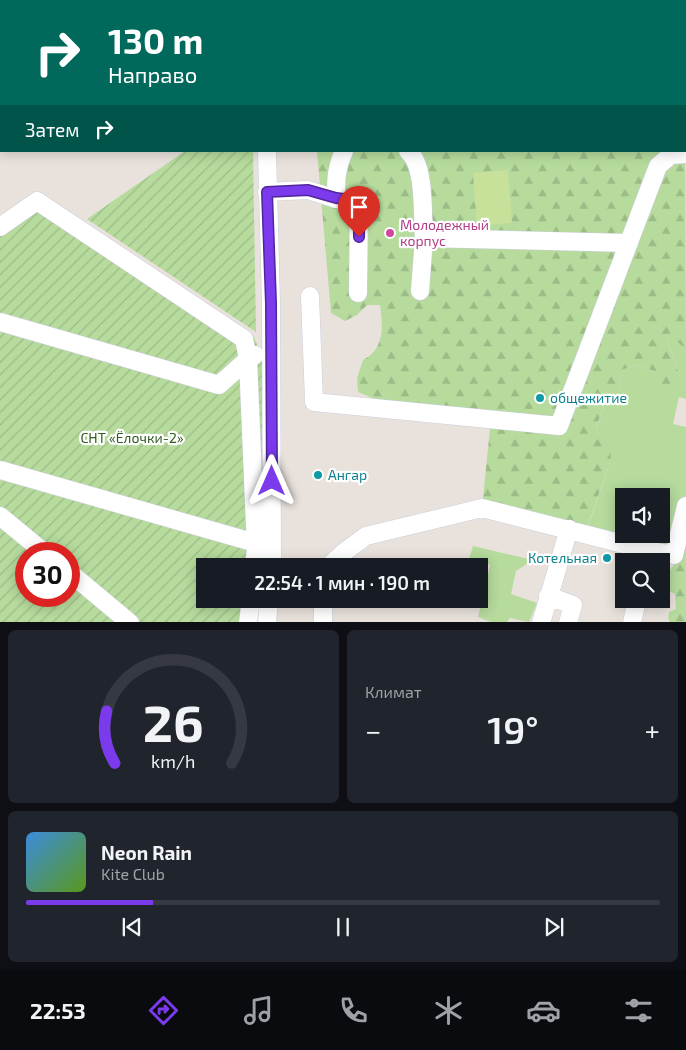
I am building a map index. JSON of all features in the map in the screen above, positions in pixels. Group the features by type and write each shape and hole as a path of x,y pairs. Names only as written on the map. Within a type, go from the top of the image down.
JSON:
{"street":[{"path":"267,152 271,346 272,558"},
{"path":"336,198 335,179 338,164 344,152"},
{"path":"409,152 415,158 419,172 424,238 420,291"},
{"path":"310,296 314,402 559,426 658,166 671,155 686,154"},
{"path":"267,192 308,190 336,198 359,201 358,292"},
{"path":"0,227 37,201 244,340 248,358 256,543 255,558"},
{"path":"424,238 630,243"},
{"path":"0,322 219,385 248,358 271,346"},
{"path":"0,470 256,543"},
{"path":"670,555 674,555 686,506"},
{"path":"337,558 366,536 482,508 569,529 637,553"},
{"path":"0,516 31,542"},
{"path":"541,622 569,529"},
{"path":"80,581 130,622"},
{"path":"548,596 573,605 568,622"},
{"path":"248,622 250,608"},
{"path":"267,622 268,608"},
{"path":"323,608 323,622"},
{"path":"632,622 635,608"}],"green space":[{"path":"184,152 253,152 256,332 87,219"},
{"path":"317,152 685,152 686,351 679,343 668,342 680,377 680,389 672,394 661,388 657,372 637,365 621,370 620,393 606,400 596,428 608,435 611,459 585,534 482,508 491,419 382,402 358,392 357,378 363,360 375,350 381,336 380,305 367,305 357,315 345,321 331,313"},
{"path":"508,170 512,223 477,226 473,173"},
{"name":"СНТ «Ёлочки-2»","path":"46,199 254,337 262,357 265,558 196,558 196,608 258,608 256,622 0,622 0,218"},
{"path":"668,341 679,343 686,351 686,399 679,397 673,424 686,427 686,506 674,555 637,543 670,543 670,488 615,488 615,536 588,527 611,459 596,429 606,400 620,393 621,370 637,365 680,377"},
{"path":"686,506 686,622 670,622 668,618 669,612 676,609 675,594 670,592 670,570 677,560"},
{"path":"473,546 533,560 516,571 511,594 537,603 529,622 510,618 507,622 491,622 478,617 480,608 488,608 488,574 490,565 488,564 488,558 469,558"}],"place":[{"name":"Молодежный корпус","path":"390,233"},
{"name":"общежитие","path":"540,398"},
{"name":"Ангар","path":"318,475"},
{"name":"Котельная","path":"607,558"}],"route":[{"path":"272,481 271,303 267,192 308,190 336,198 359,201 359,237"}]}
